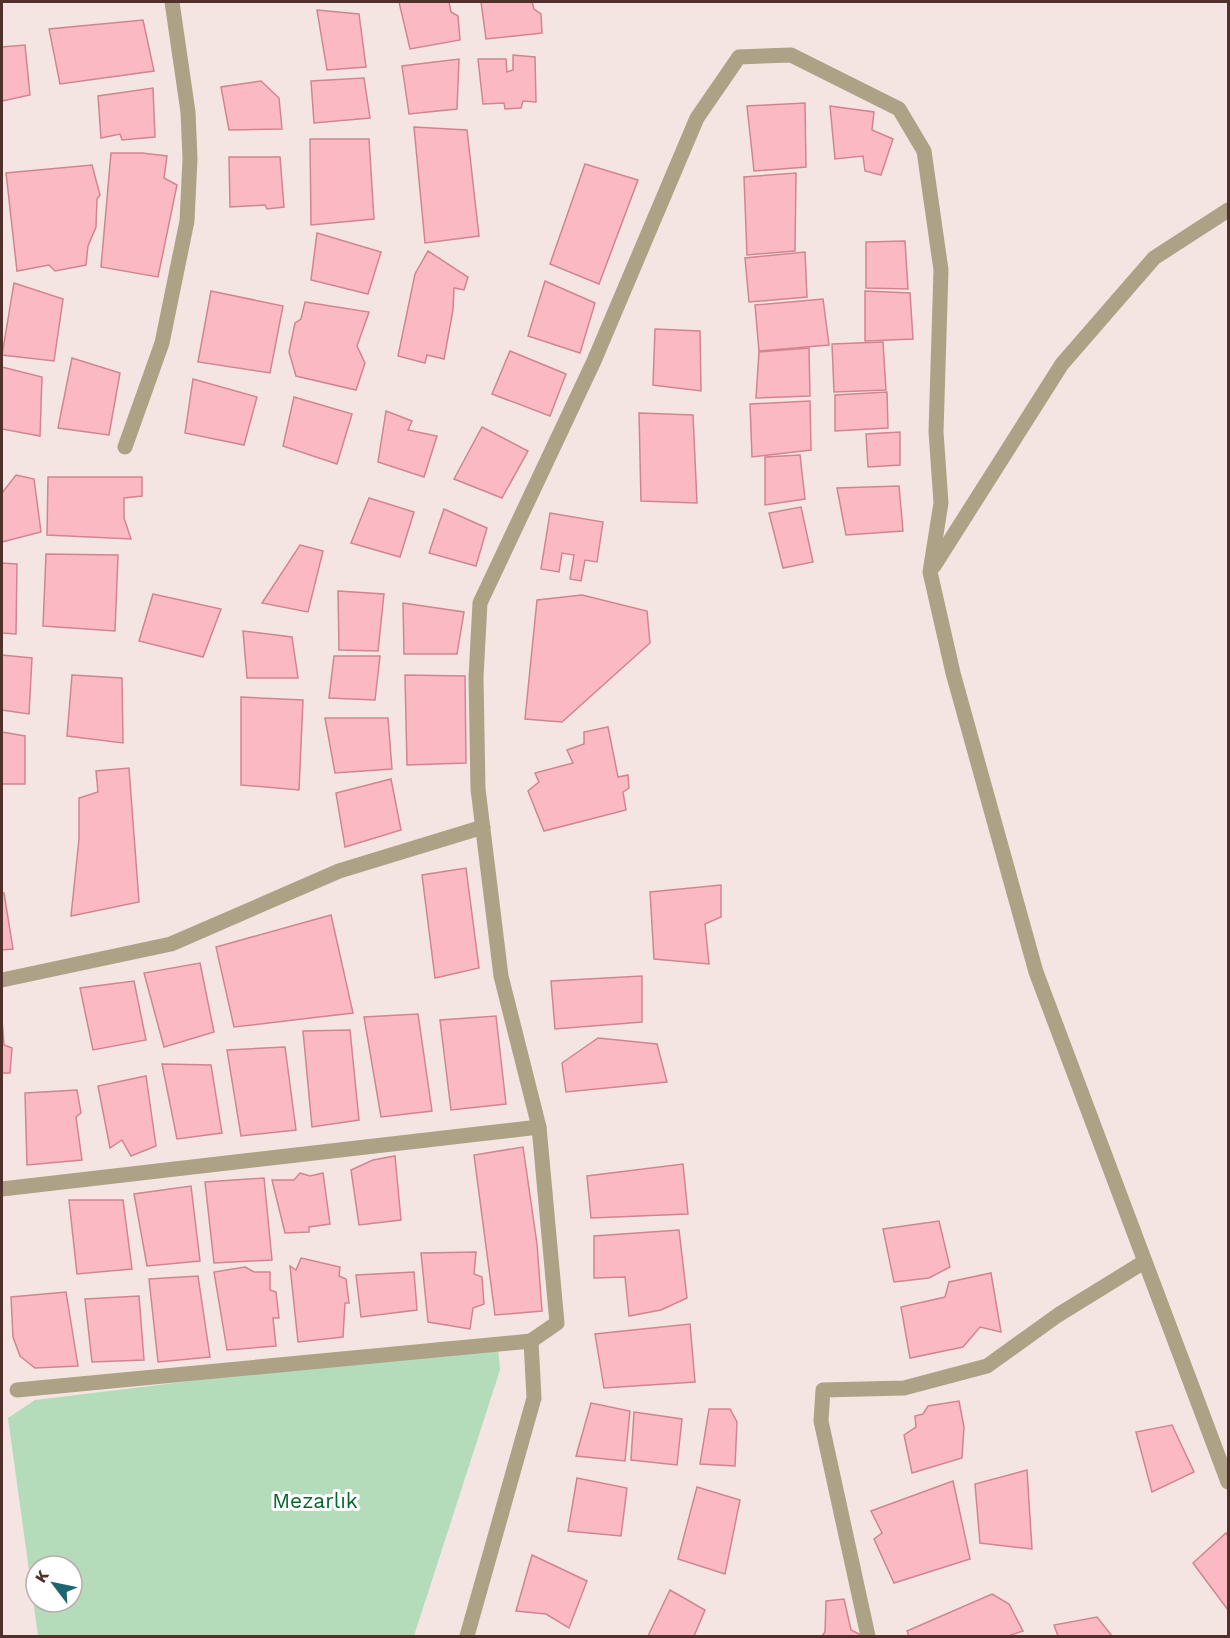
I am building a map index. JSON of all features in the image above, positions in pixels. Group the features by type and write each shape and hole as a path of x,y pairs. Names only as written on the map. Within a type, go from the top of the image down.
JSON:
{"street":[{"path":"125,447 162,343 187,220 190,159 188,112 172,2"},
{"path":"17,1390 531,1341 557,1323 539,1127 501,976 478,789 476,677 480,603 594,362 696,118 739,57 791,55 899,109 924,151 941,270 936,432 940,503 930,573 953,673 1036,972 1228,1482"},
{"path":"930,573 1062,364 1154,258 1228,210"},
{"path":"2,980 171,944 339,871 483,827"},
{"path":"2,1189 539,1127"},
{"path":"868,1636 821,1421 823,1390 904,1388 987,1366 1058,1315 1144,1262"},
{"path":"467,1636 534,1398 531,1341"}],"green space":[{"name":"Mezarlık","path":"474,1340 498,1347 500,1370 414,1636 38,1636 35,1614 84,1614 84,1554 27,1554 8,1418 35,1400 240,1375 439,1342"}],"building":[{"path":"399,2 449,2 451,12 458,16 460,40 410,49"},
{"path":"481,2 532,2 534,9 541,14 542,33 486,39"},
{"path":"317,10 359,14 366,67 327,70"},
{"path":"143,20 154,71 60,84 49,29"},
{"path":"25,45 30,95 2,101 2,47"},
{"path":"513,55 535,57 536,102 523,101 521,108 505,109 504,103 483,104 478,59 506,59 507,72 513,70"},
{"path":"459,59 457,109 409,114 402,66"},
{"path":"364,78 370,118 314,123 311,81"},
{"path":"261,81 279,98 282,129 229,130 221,87"},
{"path":"153,88 155,137 122,140 120,134 101,138 98,96"},
{"path":"805,103 806,167 754,171 747,106"},
{"path":"830,106 874,112 872,130 893,139 881,175 865,171 863,156 835,159"},
{"path":"414,127 467,130 479,236 425,243"},
{"path":"310,139 369,139 374,219 311,225"},
{"path":"111,153 167,156 164,178 177,185 158,277 101,267"},
{"path":"229,157 280,157 284,207 267,209 265,205 230,207"},
{"path":"585,164 638,180 599,284 550,264"},
{"path":"92,165 100,195 97,199 96,227 88,246 86,265 55,271 49,265 17,271 6,173"},
{"path":"796,173 795,251 747,255 744,177"},
{"path":"317,233 381,252 368,294 311,280"},
{"path":"905,241 908,289 866,288 866,242"},
{"path":"428,251 468,277 464,290 454,288 453,310 444,359 427,355 425,363 398,356 415,274"},
{"path":"805,252 807,297 749,302 745,258"},
{"path":"545,281 595,303 580,353 528,336"},
{"path":"14,283 63,299 54,361 2,355"},
{"path":"211,291 283,306 270,373 198,362"},
{"path":"865,291 910,293 913,339 865,341"},
{"path":"823,299 829,345 759,351 755,305"},
{"path":"305,302 369,312 357,346 365,363 356,390 296,376 289,352 295,323 301,319"},
{"path":"655,329 700,331 701,391 653,385"},
{"path":"883,342 886,390 834,392 832,344"},
{"path":"809,348 810,396 756,398 759,352"},
{"path":"510,351 566,374 550,416 492,394"},
{"path":"72,358 120,373 109,435 58,428"},
{"path":"2,367 42,377 40,436 2,429"},
{"path":"193,379 257,397 244,445 185,433"},
{"path":"887,392 888,428 835,431 835,395"},
{"path":"294,397 352,414 337,464 283,446"},
{"path":"810,401 811,450 752,457 750,404"},
{"path":"386,411 412,421 408,430 437,436 424,477 378,462"},
{"path":"639,413 693,415 697,503 641,501"},
{"path":"482,427 528,451 502,498 454,479"},
{"path":"900,432 900,465 868,467 866,434"},
{"path":"800,455 805,499 765,505 765,457"},
{"path":"16,475 34,479 41,532 2,542 2,493"},
{"path":"48,477 142,477 142,496 124,498 124,518 131,539 47,535"},
{"path":"899,486 903,531 846,535 837,488"},
{"path":"369,498 414,512 400,557 351,543"},
{"path":"801,507 813,562 783,568 769,513"},
{"path":"444,509 487,528 476,566 429,553"},
{"path":"550,513 603,522 597,562 585,560 581,581 570,579 574,555 562,553 559,572 541,569"},
{"path":"300,545 323,551 308,612 262,603"},
{"path":"46,554 118,555 115,631 43,626"},
{"path":"2,563 17,564 16,634 2,633"},
{"path":"338,591 384,594 378,651 339,650"},
{"path":"153,594 221,609 203,657 139,641"},
{"path":"582,595 647,611 650,643 562,722 525,719 537,600"},
{"path":"403,603 464,612 457,654 404,654"},
{"path":"243,631 292,637 298,678 247,678"},
{"path":"2,655 32,658 29,714 2,710"},
{"path":"334,656 380,656 375,700 329,698"},
{"path":"72,675 122,678 123,743 67,736"},
{"path":"405,675 465,676 466,763 407,765"},
{"path":"241,697 303,700 299,790 241,785"},
{"path":"325,718 388,718 392,769 335,773"},
{"path":"608,727 618,777 628,775 629,788 623,792 626,810 544,831 528,791 539,782 535,773 573,763 567,750 584,744 584,732"},
{"path":"2,732 25,736 25,784 2,784"},
{"path":"129,768 139,902 71,916 79,839 79,798 98,792 96,771"},
{"path":"391,779 401,830 345,847 336,793"},
{"path":"466,868 479,968 435,978 422,875"},
{"path":"721,885 721,917 705,924 709,964 654,959 650,892"},
{"path":"2,893 4,893 13,949 2,950"},
{"path":"331,915 353,1013 234,1027 216,947"},
{"path":"200,963 214,1032 164,1047 144,973"},
{"path":"642,976 642,1022 555,1029 551,981"},
{"path":"134,981 146,1040 93,1050 80,988"},
{"path":"418,1014 432,1111 381,1117 364,1017"},
{"path":"496,1016 506,1104 451,1110 440,1020"},
{"path":"2,1020 4,1045 12,1048 10,1073 2,1073"},
{"path":"350,1030 359,1120 312,1127 303,1031"},
{"path":"598,1038 657,1044 667,1082 566,1092 562,1063"},
{"path":"285,1047 296,1130 241,1136 227,1050"},
{"path":"162,1064 211,1065 222,1133 177,1139"},
{"path":"146,1076 156,1146 131,1156 122,1140 110,1148 98,1086"},
{"path":"77,1090 81,1113 76,1117 82,1160 27,1165 25,1093"},
{"path":"523,1147 537,1244 542,1311 495,1315 474,1155"},
{"path":"395,1156 401,1220 359,1225 351,1170 373,1160"},
{"path":"683,1164 688,1214 591,1218 587,1176"},
{"path":"300,1173 310,1176 323,1173 330,1224 309,1227 309,1232 285,1233 272,1180 294,1180"},
{"path":"264,1178 272,1260 214,1263 205,1182"},
{"path":"191,1186 200,1261 147,1266 134,1194"},
{"path":"69,1200 123,1200 132,1269 77,1274"},
{"path":"939,1221 950,1267 929,1278 894,1282 883,1229"},
{"path":"679,1230 687,1298 661,1310 629,1316 625,1277 594,1278 594,1236"},
{"path":"476,1252 474,1274 482,1277 484,1304 473,1308 470,1329 428,1322 421,1253"},
{"path":"301,1258 340,1267 339,1276 346,1279 349,1303 345,1303 343,1337 298,1342 290,1266 296,1270"},
{"path":"245,1267 254,1272 270,1272 270,1290 276,1292 279,1318 273,1318 276,1346 227,1350 214,1272"},
{"path":"414,1272 417,1310 361,1317 356,1275"},
{"path":"991,1273 1001,1332 980,1327 963,1347 910,1358 901,1307 945,1297 949,1282"},
{"path":"198,1276 210,1357 158,1362 149,1279"},
{"path":"66,1292 78,1366 35,1368 20,1356 13,1337 11,1297"},
{"path":"139,1296 144,1360 92,1362 85,1299"},
{"path":"690,1324 695,1382 604,1388 595,1334"},
{"path":"959,1401 964,1427 962,1458 912,1473 904,1435 916,1427 915,1416 923,1414 928,1406"},
{"path":"591,1403 630,1411 625,1461 576,1456"},
{"path":"709,1409 730,1409 737,1422 735,1466 700,1464"},
{"path":"634,1412 682,1419 677,1465 631,1460"},
{"path":"1172,1425 1194,1472 1152,1492 1136,1432"},
{"path":"1027,1470 1032,1549 980,1543 975,1484"},
{"path":"577,1478 627,1488 621,1536 568,1531"},
{"path":"953,1481 970,1559 894,1583 874,1539 882,1533 871,1511"},
{"path":"697,1487 740,1500 725,1574 678,1559"},
{"path":"1226,1533 1228,1536 1228,1610 1193,1563"},
{"path":"532,1555 587,1581 569,1628 546,1614 516,1611"},
{"path":"670,1590 705,1610 694,1636 648,1636"},
{"path":"992,1594 1009,1604 1023,1631 1008,1636 909,1636 907,1631"},
{"path":"844,1599 851,1630 863,1636 822,1636 825,1632 826,1601"},
{"path":"1097,1617 1112,1636 1058,1636 1054,1625"}]}
